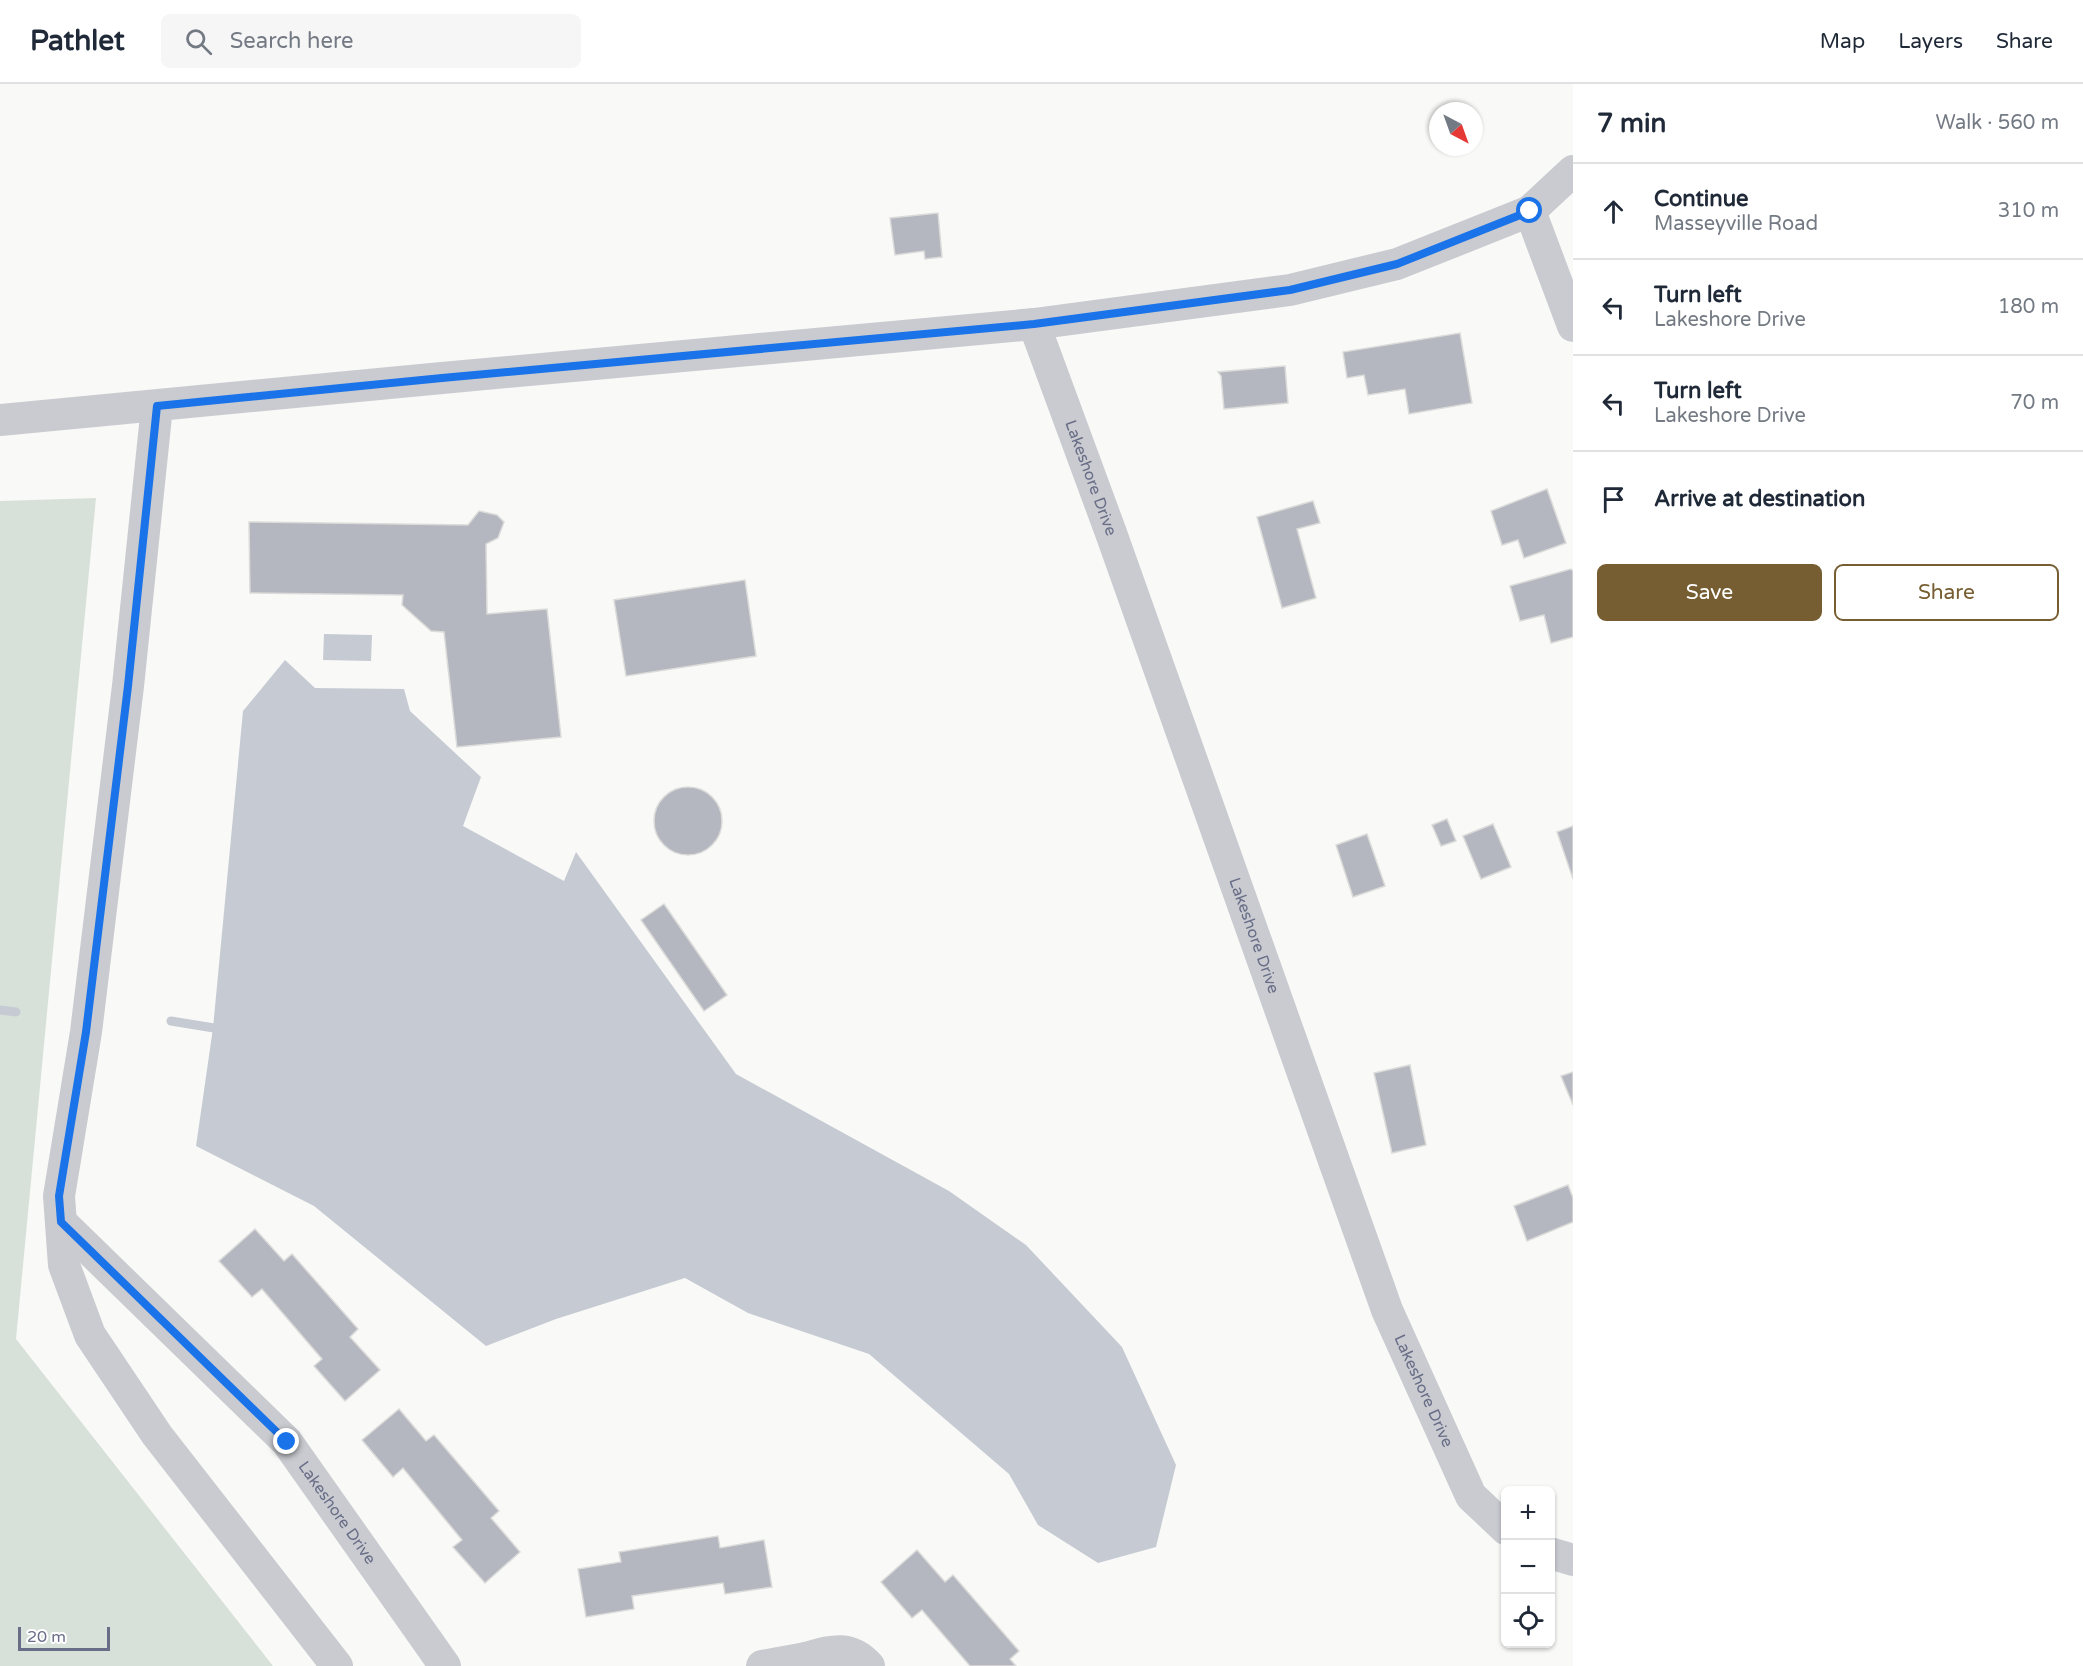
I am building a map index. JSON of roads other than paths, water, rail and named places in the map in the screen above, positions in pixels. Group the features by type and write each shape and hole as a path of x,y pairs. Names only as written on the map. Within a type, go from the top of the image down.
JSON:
{"street":[{"path":"0,420 1034,324 1301,287 1397,264 1530,211 1573,171"},
{"path":"1530,211 1573,326"},
{"name":"Lakeshore Drive","path":"1034,324 1119,555 1387,1310 1471,1496 1501,1524"},
{"path":"157,406 128,686 87,1020 59,1196 64,1265 90,1335 157,1435 337,1666"},
{"name":"Lakeshore Drive","path":"61,1222 287,1442 445,1666"},
{"path":"1555,1554 1573,1560"},
{"path":"762,1666 803,1662 837,1649 862,1658 869,1666"}],"waterway":[{"path":"0,1010 16,1012"},
{"path":"171,1021 214,1028"}]}
